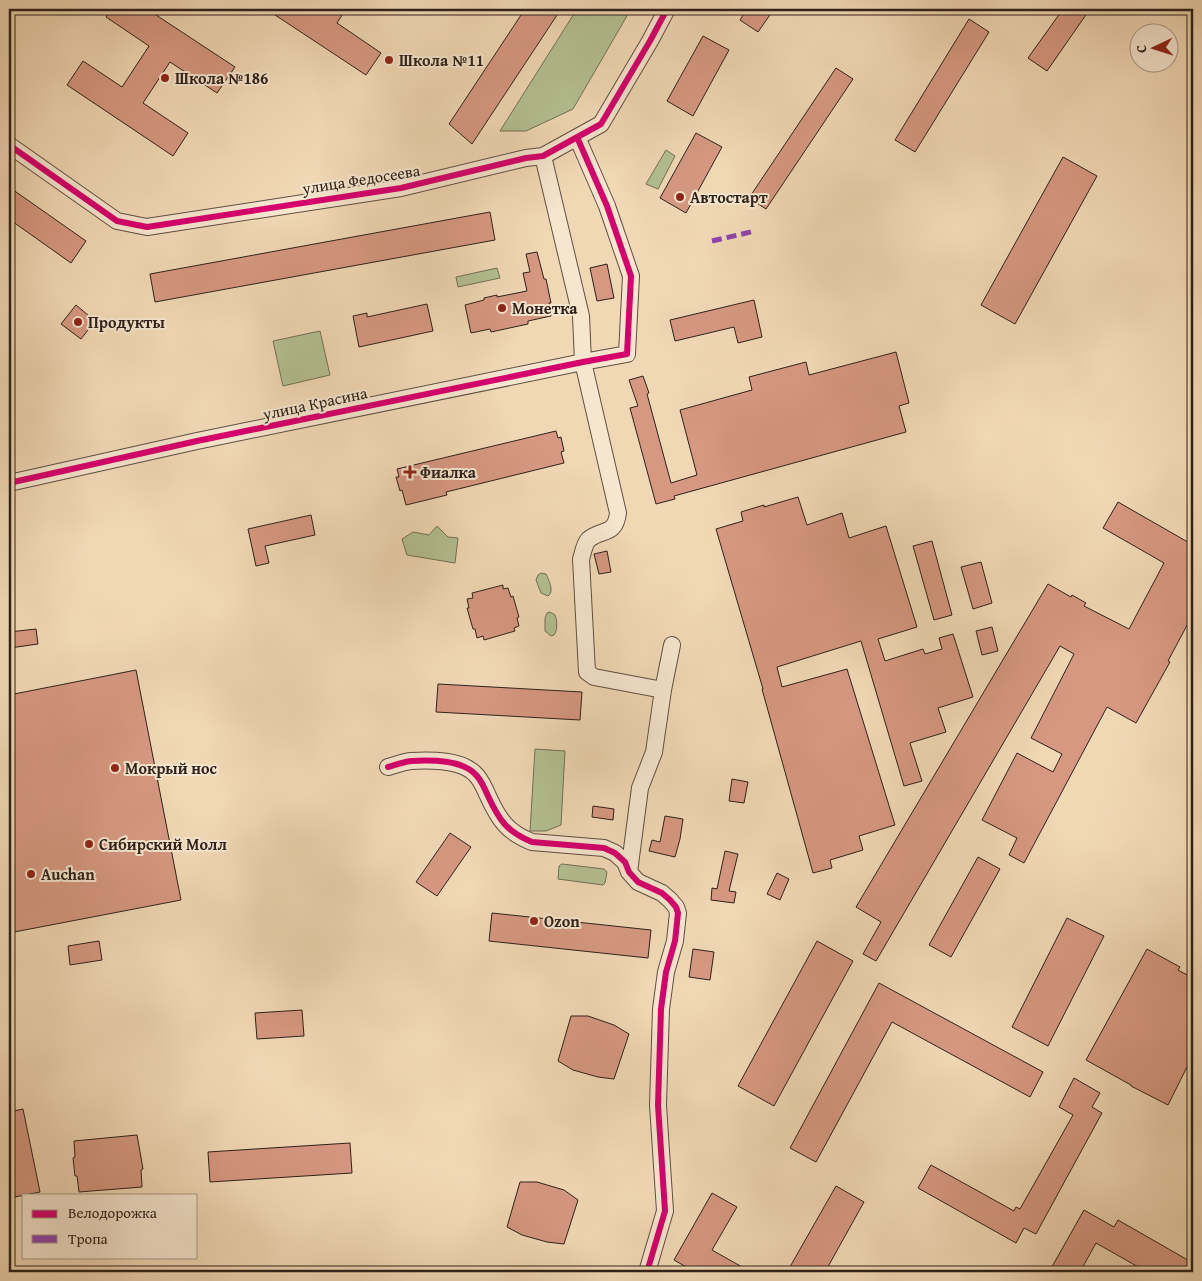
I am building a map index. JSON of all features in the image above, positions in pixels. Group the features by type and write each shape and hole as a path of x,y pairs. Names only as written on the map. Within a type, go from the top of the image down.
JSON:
{"street":[{"name":"улица Федосеева","path":"9,145 117,221 147,227 401,188 526,158 543,156 601,124 650,41 666,9"},
{"name":"улица Красина","path":"9,483 197,441 627,354 631,276 607,206 577,137"},
{"path":"543,156 581,316 582,362 618,513 617,522 613,528 589,540 583,549 587,672 594,677 663,690"},
{"path":"629,872 640,788 654,752 672,645"},
{"path":"388,767 409,761 428,761 449,763 472,770 478,777 502,824 521,838 541,844 604,848 615,852 625,862 629,872 638,882 662,893 676,907 678,913 674,941 666,972 661,1009 658,1105 665,1211 647,1272"}],"green space":[{"path":"577,9 631,9 573,109 526,131 500,131"},
{"path":"666,150 675,156 658,189 646,184"},
{"path":"497,268 500,278 458,287 456,277"},
{"path":"320,331 330,375 283,386 273,341"},
{"path":"437,526 448,537 458,538 455,563 407,555 402,539 413,532 429,535"},
{"path":"541,573 546,574 550,584 551,592 548,596 541,593 536,580"},
{"path":"550,612 555,615 557,625 554,635 551,636 545,631 545,618 547,613"},
{"path":"535,749 565,751 561,825 546,831 530,831"},
{"path":"562,864 604,869 607,872 605,883 603,885 558,879 559,866"},
{"path":"68,1268 69,1272 28,1272"}],"building":[{"path":"111,9 147,9 235,67 217,93 170,62 143,103 188,133 173,156 67,85 83,61 122,87 149,46 106,17"},
{"path":"266,9 346,9 337,23 381,53 366,75"},
{"path":"525,9 561,9 472,144 449,124"},
{"path":"747,9 774,9 758,32 740,20"},
{"path":"1063,9 1090,9 1047,71 1028,58"},
{"path":"969,19 989,32 915,152 895,140"},
{"path":"703,36 729,50 693,116 667,101"},
{"path":"836,68 853,79 766,209 749,198"},
{"path":"696,133 722,147 686,213 660,198"},
{"path":"1063,157 1097,176 1015,324 981,305"},
{"path":"9,187 86,241 71,263 9,219"},
{"path":"490,212 495,240 155,302 150,274"},
{"path":"537,252 544,279 546,279 551,303 549,303 551,316 528,321 528,324 491,332 490,329 471,333 465,305 497,295 497,297 527,291 523,273 530,272 526,254"},
{"path":"607,264 614,298 597,301 590,268"},
{"path":"754,300 762,337 738,343 734,327 675,341 670,320"},
{"path":"427,304 433,331 359,347 353,316 367,313 367,317"},
{"name":"Продукты","path":"76,305 95,321 81,339 61,324"},
{"path":"896,352 909,403 899,406 906,432 674,496 675,499 656,504 630,408 638,406 629,380 643,376 649,393 647,394 671,483 697,475 680,410 752,390 749,377 806,362 809,375"},
{"path":"556,431 558,438 561,437 564,451 561,452 564,463 446,492 447,495 406,505 396,477 399,477 397,469"},
{"path":"798,497 807,525 842,513 849,538 886,526 917,627 878,639 885,661 923,649 925,654 942,649 939,638 953,634 973,697 938,708 946,732 910,743 922,781 904,786 861,641 777,667 782,687 847,669 895,825 859,836 863,850 830,860 832,868 813,873 763,689 716,529 743,521 741,512"},
{"path":"1118,502 1193,545 1193,614 1168,661 1170,662 1136,723 1107,707 1024,863 1009,855 1017,838 982,820 1017,753 1053,772 1062,754 1031,738 1074,654 1060,646 876,961 863,954 881,922 856,907 1048,584 1071,597 1072,595 1086,603 1084,606 1129,629 1164,563 1103,528"},
{"path":"311,515 315,535 265,546 269,563 256,566 248,529"},
{"path":"932,541 952,615 934,620 913,546"},
{"path":"607,551 611,572 599,574 594,554"},
{"path":"981,562 992,603 973,609 961,567"},
{"path":"503,585 503,589 508,588 511,597 513,596 519,617 517,618 519,626 514,628 515,631 484,640 483,636 477,638 467,608 469,608 467,599 473,598 472,593"},
{"path":"992,627 998,651 982,655 976,631"},
{"path":"36,629 38,644 10,648 9,632"},
{"name":"Сибирский Молл","path":"136,670 181,900 9,933 9,695"},
{"path":"438,684 582,692 580,720 436,712"},
{"path":"732,779 748,782 744,803 729,801"},
{"path":"593,806 614,809 613,820 592,817"},
{"path":"665,816 683,819 675,857 649,851 652,840 660,842"},
{"path":"450,833 471,847 437,896 416,882"},
{"path":"725,851 738,854 729,891 736,892 734,903 711,900 712,888 717,889"},
{"path":"978,857 1000,869 951,957 929,945"},
{"path":"777,873 789,879 780,900 767,894"},
{"path":"492,913 651,930 648,958 489,941"},
{"path":"1067,918 1104,936 1048,1046 1012,1027"},
{"path":"99,941 102,960 70,965 68,946"},
{"path":"817,941 853,961 774,1106 738,1086"},
{"path":"693,949 714,952 710,980 689,977"},
{"path":"1147,949 1180,967 1178,970 1193,978 1193,1055 1168,1105 1086,1060"},
{"path":"879,983 1043,1072 1030,1097 892,1022 816,1162 790,1148"},
{"path":"302,1010 304,1036 257,1039 255,1013"},
{"path":"571,1016 588,1016 614,1025 629,1034 614,1079 573,1070 558,1061"},
{"path":"1074,1078 1100,1093 1092,1107 1102,1113 1036,1234 1024,1228 1016,1243 918,1188 931,1165 1014,1211 1016,1207 1020,1209 1073,1115 1059,1107"},
{"path":"23,1109 40,1192 22,1194 15,1197 9,1169 9,1112"},
{"path":"137,1135 143,1169 141,1170 142,1187 79,1192 73,1158 75,1157 74,1141"},
{"path":"350,1143 352,1173 210,1182 208,1152"},
{"path":"520,1182 537,1182 564,1190 578,1200 564,1244 547,1242 522,1235 507,1227"},
{"path":"836,1186 864,1202 825,1272 787,1272"},
{"path":"712,1193 737,1207 712,1250 751,1272 695,1272 674,1260"},
{"path":"1084,1210 1114,1227 1118,1220 1193,1263 1193,1272 1147,1272 1096,1243 1080,1272 1049,1272"}],"marked path":[{"path":"712,241 755,231"}],"cycle path":[{"path":"9,145 117,221 147,227 401,188 526,158 543,156 601,124 667,9"},
{"path":"9,483 197,441 627,354 631,276 607,206 577,137"},
{"path":"388,767 408,761 446,762 463,766 477,776 500,818 516,834 532,842 604,848 615,853 625,862 629,872 638,882 662,893 676,907 678,913 675,941 666,972 661,1009 658,1105 665,1211 647,1272"}],"place":[{"name":"Школа №11","path":"389,60"},
{"name":"Школа №186","path":"165,78"},
{"name":"Автостарт","path":"680,197"},
{"name":"Монетка","path":"502,308"},
{"name":"Продукты","path":"78,322"},
{"name":"Фиалка","path":"410,472"},
{"name":"Мокрый нос","path":"115,768"},
{"name":"Сибирский Молл","path":"89,844"},
{"name":"Auchan","path":"31,874"},
{"name":"Ozon","path":"534,921"}]}
